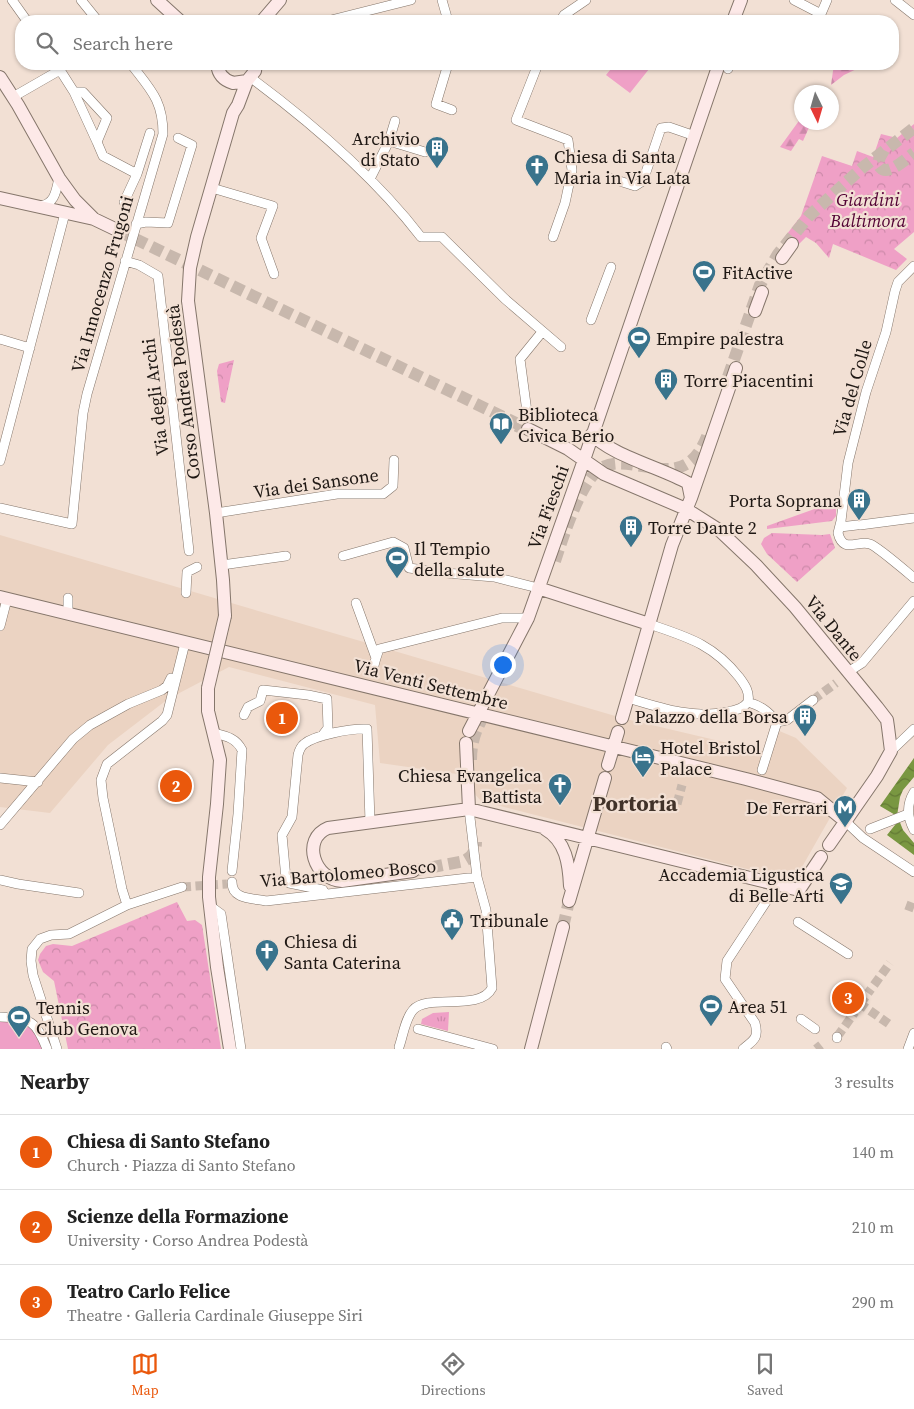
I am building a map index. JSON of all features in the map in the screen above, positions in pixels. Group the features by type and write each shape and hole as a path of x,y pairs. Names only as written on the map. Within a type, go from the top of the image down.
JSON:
{"street":[{"path":"12,0 23,15"},
{"path":"82,0 93,15"},
{"path":"157,0 173,15"},
{"path":"351,15 411,0"},
{"path":"442,0 446,15"},
{"path":"565,15 586,0"},
{"path":"735,15 741,0"},
{"path":"794,0 816,15"},
{"path":"822,15 827,0"},
{"path":"895,0 914,15"},
{"path":"267,15 279,1"},
{"path":"276,15 279,1"},
{"path":"12,97 53,70"},
{"path":"60,70 74,92 103,156 137,174"},
{"name":"Via Innocenzo Frugoni","path":"0,508 72,524 82,413 92,372 161,143 163,126 159,104 155,94 136,70"},
{"name":"Corso Andrea Podestà","path":"218,70 226,81 232,97 234,111"},
{"name":"Corso Andrea Podestà","path":"230,1049 217,967 209,897 220,760 208,711 208,688 225,616 216,513 188,301 192,260 197,237 234,111 255,70"},
{"path":"446,70 436,104 452,110"},
{"path":"536,70 516,120 568,140 572,170 565,203 553,237"},
{"name":"Via Fieschi","path":"468,809 467,737 528,618 695,136 724,70"},
{"path":"0,77 59,178 75,200 94,219"},
{"path":"226,81 233,83 249,79 280,98 370,179 421,237 442,237 504,299 561,347"},
{"path":"74,92 83,92 107,118 97,142"},
{"path":"370,179 389,141 395,121"},
{"path":"610,178 635,186 643,181 661,128 669,127 695,136"},
{"path":"124,202 137,174 150,133"},
{"path":"136,224 146,222 168,223 192,144 178,138"},
{"path":"389,141 425,152"},
{"path":"35,206 50,203 55,195 59,178"},
{"path":"212,188 273,206 261,238 274,274"},
{"path":"0,198 94,219 119,231"},
{"path":"0,461 65,213"},
{"path":"782,258 792,244"},
{"name":"Via degli Archi","path":"125,261 139,265 158,276 189,551"},
{"name":"Via del Colle","path":"840,527 848,463 866,392 886,332 898,282 914,266"},
{"path":"591,320 611,267"},
{"path":"756,311 762,292"},
{"path":"527,412 520,359 542,332"},
{"path":"0,339 30,348"},
{"path":"622,718 672,545 704,462 736,368"},
{"name":"Via Dante","path":"528,429 568,449 604,474 689,503 746,556 795,607 848,672 886,720 891,751"},
{"path":"592,434 598,441 613,450 688,483 689,503"},
{"name":"Via dei Sansone","path":"216,513 337,494 383,494 393,486 394,460"},
{"path":"914,518 840,527 838,533 839,538 846,545 870,544 914,578"},
{"path":"343,556 393,542 404,548 409,568 494,577 538,588 649,624 694,640 713,651 737,675 746,687 749,695 748,702 742,708 714,714 697,715 662,708 628,698"},
{"path":"222,565 286,556"},
{"path":"186,593 187,572 197,567"},
{"path":"0,626 4,598"},
{"name":"Via Venti Settembre","path":"4,598 746,779 817,798 846,821"},
{"path":"68,598 68,614"},
{"path":"848,672 862,663 914,601"},
{"path":"356,603 376,658"},
{"path":"373,669 379,649 502,618 528,618"},
{"path":"127,905 103,798 102,774 107,764 167,715 173,678 185,643"},
{"path":"0,826 73,739 90,725 128,704 162,690 173,678"},
{"path":"244,715 248,707 260,701 263,690 308,694 327,699 328,728 322,736"},
{"path":"778,722 787,720 814,700"},
{"path":"748,702 767,710 778,722"},
{"path":"762,770 778,722"},
{"path":"329,894 323,890 289,883 286,879 282,835 292,815 298,755 302,746 322,736 367,729 370,822"},
{"path":"829,845 891,751 914,730"},
{"path":"608,765 618,732"},
{"path":"214,733 227,736 238,743 242,750 232,871"},
{"path":"0,778 38,782"},
{"path":"540,827 549,832 561,845 567,858 570,898 605,778"},
{"path":"914,792 910,799 908,814 909,821 914,830"},
{"path":"399,1047 409,1016 417,1007 432,1003 478,998 490,993 492,988 486,910 477,877 468,809"},
{"path":"414,871 334,881 319,870 314,859 315,840 321,832 328,828 468,809 799,890 822,857"},
{"path":"870,829 908,814"},
{"path":"846,821 863,838 914,872"},
{"name":"Via Bartolomeo Bosco","path":"230,883 233,890 239,896 266,901 477,877"},
{"path":"0,880 78,893"},
{"path":"743,1049 756,1039 758,1031 755,1023 725,979 727,961 777,885"},
{"path":"57,1049 35,982 32,949 40,939 51,935 69,934 127,905 182,887"},
{"path":"209,897 220,914 241,1049"},
{"path":"798,922 848,954"},
{"path":"531,1049 563,927"},
{"path":"0,1017 21,1018 33,1024 40,1030 47,1049"},
{"path":"801,1019 815,1029"},
{"path":"418,1029 493,1049"},
{"path":"908,1049 914,1032"}],"shaded area":[{"path":"0,535 622,718 770,753 777,730 796,738 847,788 794,881 481,801 457,774 380,763 375,705 229,667 168,699 108,745 50,813 0,807"}],"green space":[{"path":"610,70 648,70 630,93 606,75"},
{"path":"833,70 854,70 831,85"},
{"name":"Giardini Baltimora","path":"914,124 914,232 894,249 907,259 896,270 833,244 829,258 816,243 806,237 796,247 783,239 801,216 822,156 852,166 857,151 873,157 881,134 897,138"},
{"path":"794,128 794,130 808,130 803,141 799,139 791,151 780,147"},
{"path":"234,360 225,403 221,402 217,371 219,364"},
{"path":"822,502 836,505 836,516 832,521 767,529 767,526 820,507"},
{"path":"772,533 830,534 835,548 797,582 767,554 761,544 764,538"},
{"path":"177,902 187,921 195,920 202,925 221,1049 68,1049 54,981 43,972 38,960 40,954 46,946 53,944 72,946"},
{"path":"449,1012 448,1031 421,1024 422,1019 433,1013"},
{"name":"Tennis Club Genova","path":"0,1020 13,1020 33,1028 42,1049 0,1049"}],"water":[{"path":"914,758 914,777 903,790 897,816 880,806"},
{"path":"899,820 903,830 914,843 914,855 887,835"}],"tunnel":[{"path":"728,377 760,285 778,254 809,216 862,168 914,128"},
{"path":"884,150 879,159 879,166 884,170 893,168 914,153"},
{"path":"119,231 528,429"},
{"path":"518,433 527,412"},
{"path":"555,561 578,500 590,478 597,471 610,464 670,469 685,465 697,454 708,434"},
{"path":"813,700 836,683"},
{"path":"471,760 474,738 483,717"},
{"path":"677,804 682,785"},
{"path":"413,871 464,861 473,853 476,842"},
{"path":"182,887 227,884"},
{"path":"563,927 569,901"},
{"path":"906,905 914,908"},
{"path":"874,985 890,963"},
{"path":"860,1004 871,989"},
{"path":"859,1003 889,1024"},
{"path":"837,1037 855,1012"},
{"path":"816,1049 821,1045"}],"place":[{"name":"Archivio di Stato","path":"437,169"},
{"name":"Chiesa di Santa Maria in Via Lata","path":"537,187"},
{"name":"FitActive","path":"704,293"},
{"name":"Empire palestra","path":"639,359"},
{"name":"Torre Piacentini","path":"666,401"},
{"name":"Biblioteca Civica Berio","path":"501,445"},
{"name":"Porta Soprana","path":"859,521"},
{"name":"Torre Dante 2","path":"631,548"},
{"name":"Il Tempio della salute","path":"397,579"},
{"name":"Chiesa di Santo Stefano","path":"282,718"},
{"name":"Palazzo della Borsa","path":"805,737"},
{"name":"Hotel Bristol Palace","path":"643,778"},
{"name":"Scienze della Formazione","path":"176,786"},
{"name":"Chiesa Evangelica Battista","path":"560,806"},
{"name":"De Ferrari","path":"845,828"},
{"name":"Accademia Ligustica di Belle Arti","path":"841,905"},
{"name":"Tribunale","path":"452,941"},
{"name":"Chiesa di Santa Caterina","path":"267,972"},
{"name":"Teatro Carlo Felice","path":"848,998"},
{"name":"Area 51","path":"711,1027"},
{"name":"Tennis Club Genova","path":"19,1038"}],"district":[{"name":"Portoria","path":"635,803"}]}
